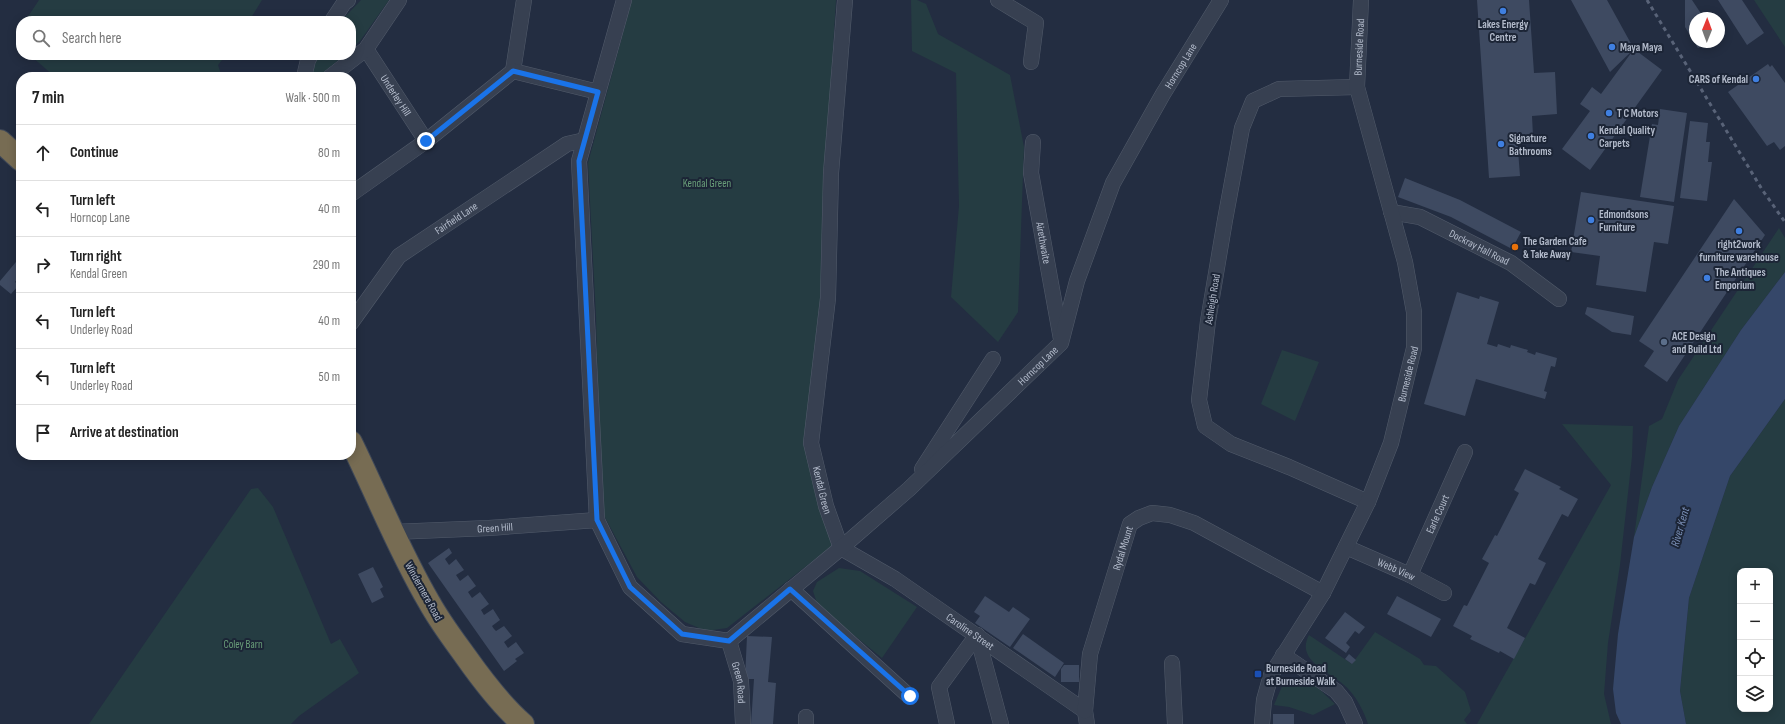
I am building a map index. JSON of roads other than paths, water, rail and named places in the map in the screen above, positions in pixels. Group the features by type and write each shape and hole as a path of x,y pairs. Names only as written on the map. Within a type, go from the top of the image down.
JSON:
{"highway":[{"path":"0,141 16,155"},
{"name":"Windermere Road","path":"356,453 393,532 429,603 491,690 523,724"}],"street":[{"path":"335,16 344,3 348,0"},
{"path":"356,57 366,49 399,0"},
{"path":"356,190 426,141 513,71 524,0"},
{"path":"624,0 579,161 597,520 630,587 682,634 729,641"},
{"name":"Kendal Green","path":"841,548 826,506 811,443 828,298 832,173 845,0"},
{"path":"998,0 1036,23 1031,62"},
{"name":"Horncop Lane","path":"729,641 841,548 909,489 1062,344 1077,281 1113,182 1163,94 1221,0"},
{"name":"Burneside Road","path":"1262,724 1264,700 1271,675 1282,655 1323,593 1368,502 1391,443 1414,348 1414,312 1405,262 1356,87 1361,0"},
{"name":"Underley Hill","path":"366,49 426,141"},
{"path":"305,72 308,60"},
{"path":"336,72 352,60"},
{"path":"513,71 598,92"},
{"name":"Ashleigh Road","path":"1356,87 1279,89 1254,101 1242,128 1226,212 1208,321 1199,400 1205,426 1231,444 1289,467 1368,502"},
{"name":"Fairfield Lane","path":"356,316 399,256 567,144 585,140"},
{"name":"Airethwaite","path":"1032,142 1031,174 1062,344"},
{"name":"Dockray Hall Road","path":"1391,212 1420,217 1511,263 1559,299"},
{"path":"909,489 994,359"},
{"name":"Earle Court","path":"1410,575 1465,452"},
{"name":"Rydal Mount","path":"1086,717 1090,654 1130,524 1139,518 1152,513 1170,515 1194,523 1323,593"},
{"name":"Green Hill","path":"393,532 489,528 597,520"},
{"name":"Webb View","path":"1346,547 1410,575 1444,593"},
{"name":"Caroline Street","path":"841,548 895,579 976,636 1086,717"},
{"path":"790,589 910,696"},
{"path":"947,724 939,687 976,636"},
{"path":"976,636 1001,724"},
{"name":"Green Road","path":"729,641 741,681 743,724"},
{"path":"1282,655 1336,691 1345,702 1355,724"},
{"path":"1172,663 1175,724"}],"water":[{"name":"River Kent","path":"1785,272 1785,399 1730,476 1689,598 1680,691 1686,724 1621,724 1616,713 1613,689 1618,634 1634,537 1652,487 1679,426 1741,330"}],"railway":[{"path":"1647,0 1763,191 1785,222"}],"place":[{"name":"Lakes Energy Centre","path":"1503,11"},
{"name":"Maya Maya","path":"1612,47"},
{"name":"CARS of Kendal","path":"1756,79"},
{"name":"T C Motors","path":"1609,113"},
{"name":"Kendal Quality Carpets","path":"1591,136"},
{"name":"Signature Bathrooms","path":"1501,144"},
{"name":"Edmondsons Furniture","path":"1591,220"},
{"name":"right2work furniture warehouse","path":"1739,231"},
{"name":"The Garden Cafe & Take Away","path":"1515,247"},
{"name":"The Antiques Emporium","path":"1707,278"},
{"name":"ACE Design and Build Ltd","path":"1664,342"},
{"name":"Burneside Road at Burneside Walk","path":"1258,674"}],"park label":[{"name":"Coley Barn","path":"243,644"}]}
